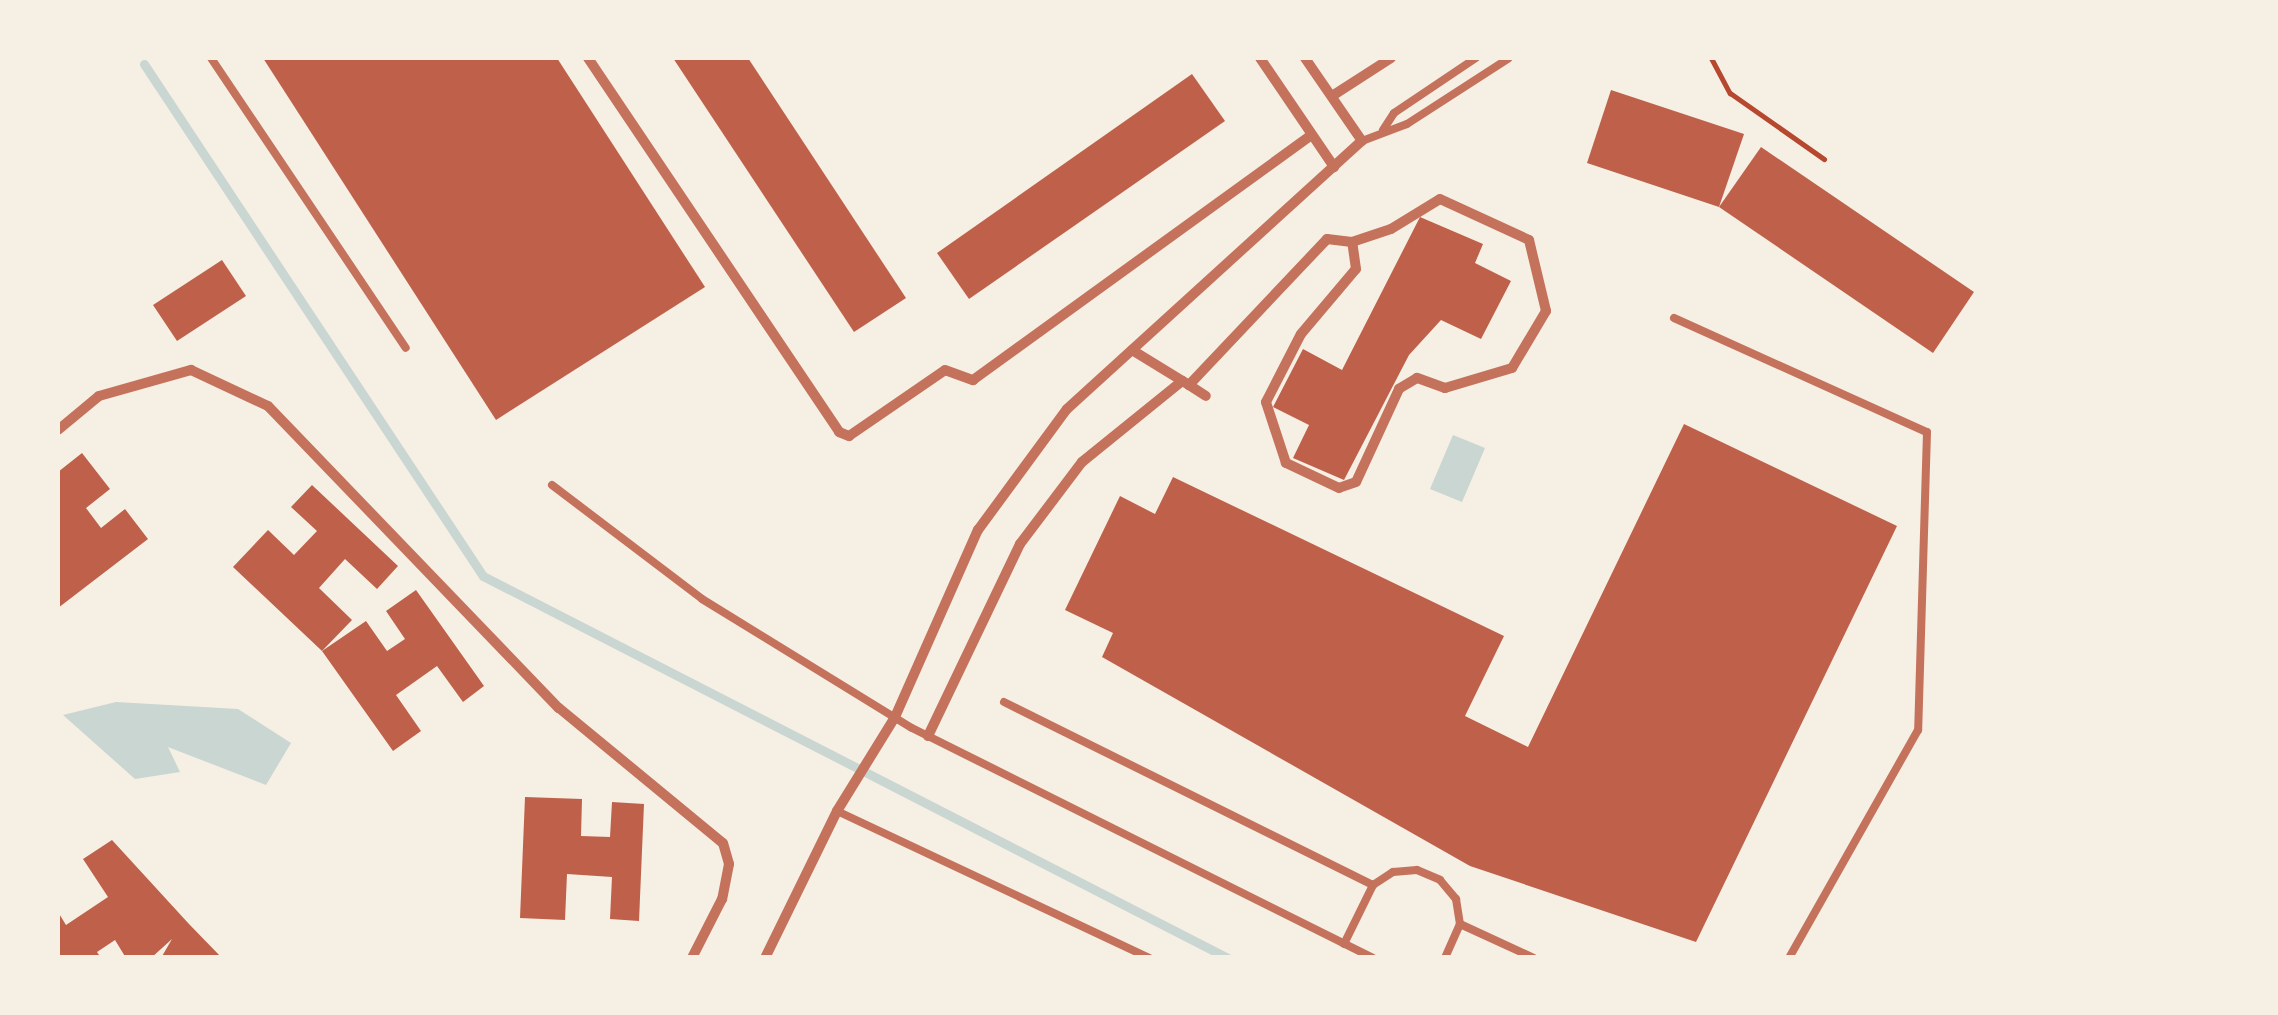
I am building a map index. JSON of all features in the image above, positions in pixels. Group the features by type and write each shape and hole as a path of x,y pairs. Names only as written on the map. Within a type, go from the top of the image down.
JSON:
{"street":[{"path":"588,58 839,432 849,436 945,370 973,380 1312,135"},
{"path":"1260,58 1334,167"},
{"path":"765,958 836,811 895,717 978,530 1067,409 1362,141 1305,58"},
{"path":"1332,96 1391,58"},
{"path":"928,736 1020,544 1082,462 1185,383 1327,239 1352,242 1391,229 1440,199 1529,240 1546,310 1512,368 1445,388 1417,378 1400,389 1356,482 1338,488 1286,463 1266,402 1301,334 1356,269 1352,242"},
{"path":"1132,350 1206,396"},
{"path":"58,430 99,396 191,370 268,406 559,708 723,843 728,864 722,899 692,958"}],"lane":[{"path":"212,58 406,348"},
{"path":"1382,130 1394,113 1476,58"},
{"path":"1362,141 1382,130 1407,124 1509,58"},
{"path":"1674,318 1927,432 1918,730 1788,958"},
{"path":"552,485 702,599 895,717 1373,958"},
{"path":"1004,702 1374,885"},
{"path":"836,811 1150,958"},
{"path":"1344,944 1374,885 1392,872 1417,870 1440,880 1456,899 1460,924 1445,958"},
{"path":"1460,924 1534,958"}],"path":[{"path":"1711,58 1730,92 1824,159"}],"shaded area":[{"path":"1453,435 1485,448 1462,502 1430,489"},
{"path":"116,702 238,709 291,743 266,785 168,747 180,772 135,779 63,715"}],"building":[{"path":"263,58 557,58 705,287 496,420"},
{"path":"673,58 748,58 906,298 854,332"},
{"path":"1192,74 1225,121 969,299 937,253"},
{"path":"1611,90 1744,134 1719,207 1587,163"},
{"path":"1761,147 1974,292 1933,353 1719,207"},
{"path":"1420,217 1483,244 1475,263 1511,281 1481,339 1441,320 1409,355 1344,480 1293,458 1309,425 1273,407 1303,349 1342,370"},
{"path":"222,260 246,296 177,341 153,305"},
{"path":"1684,424 1897,526 1696,942 1470,866 1102,657 1113,633 1065,610 1120,496 1155,514 1173,477 1504,636 1465,716 1528,747"},
{"path":"82,453 110,489 86,508 101,528 125,509 148,539 58,608 58,472"},
{"path":"312,485 398,566 377,589 345,559 319,588 352,620 322,651 233,567 268,530 294,555 317,531 291,507"},
{"path":"416,590 484,686 463,702 437,666 396,695 421,731 393,751 322,651 366,621 387,651 405,639 386,611"},
{"path":"525,797 582,799 581,836 610,837 612,802 644,804 639,921 610,919 612,877 567,874 565,920 520,918"},
{"path":"112,840 222,958 161,958 172,939 151,958 126,958 115,940 97,952 101,958 58,958 58,912 66,925 108,897 83,859"}],"waterway":[{"path":"144,64 483,576 1228,958"}]}
